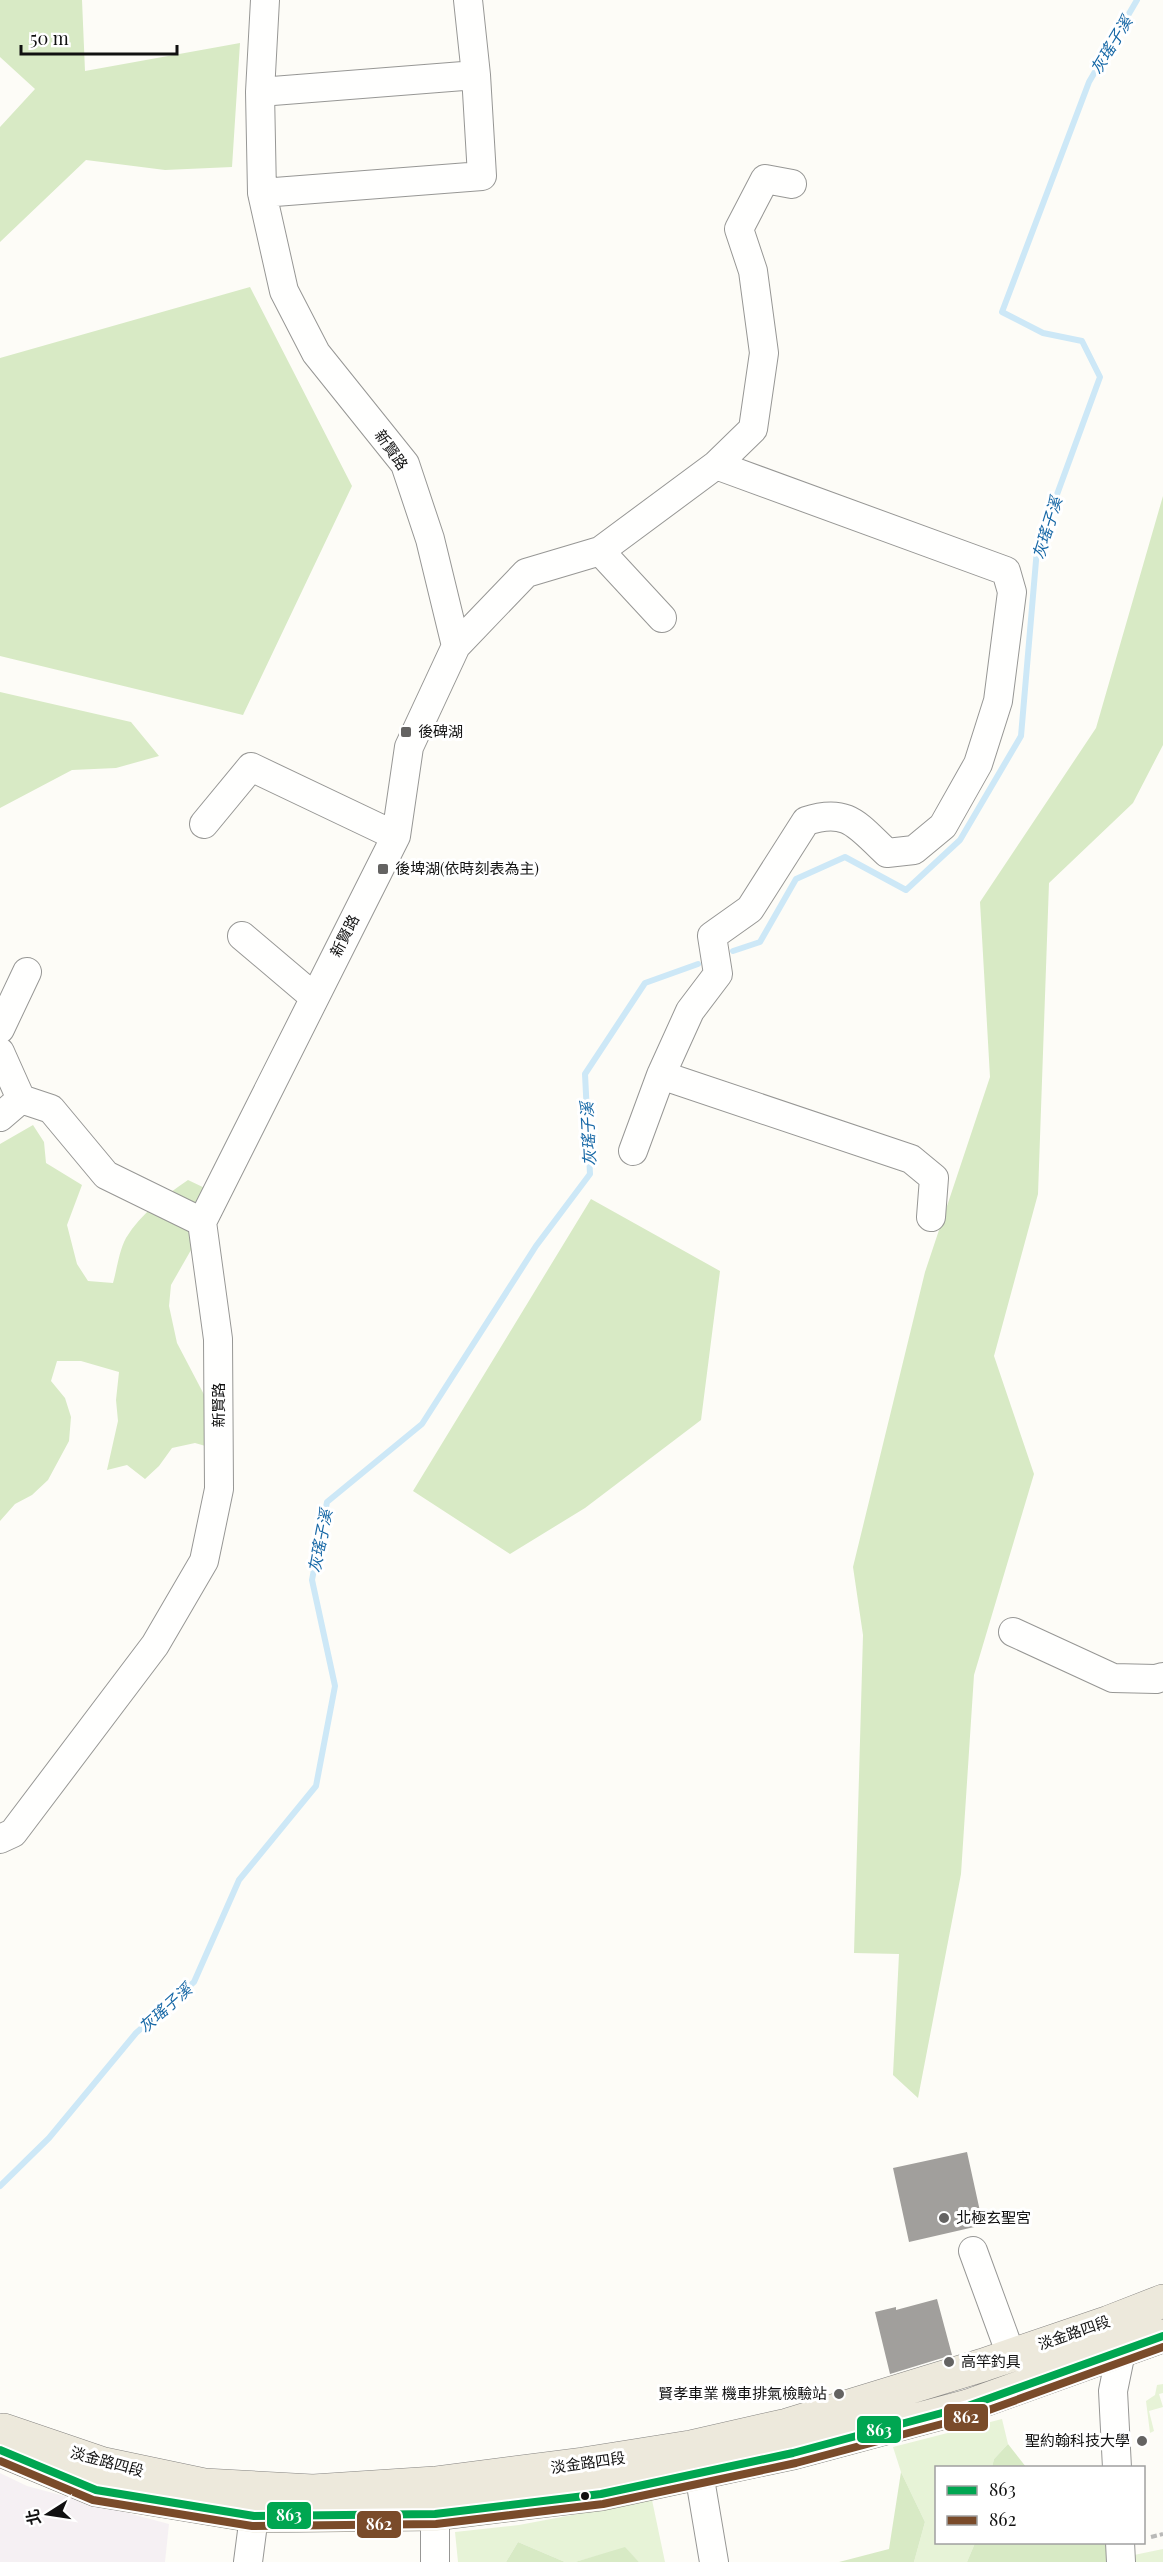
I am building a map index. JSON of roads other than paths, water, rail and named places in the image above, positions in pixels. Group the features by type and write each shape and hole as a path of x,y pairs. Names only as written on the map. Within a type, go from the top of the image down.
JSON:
{"main road":[{"name":"淡金路四段","path":"0,2428 104,2464 204,2485 435,2499 583,2464 679,2449 787,2425 1011,2355 1163,2301"},
{"name":"淡金路四段","path":"0,2450 96,2490 254,2516 435,2499 601,2494 793,2453 968,2406 1163,2336"}],"street":[{"name":"新賢路","path":"0,1839 13,1833 155,1645 204,1561 219,1489 218,1339 202,1222 396,836 409,747 456,646 430,539 405,464 316,353 284,291 262,193 260,92 266,0"},
{"path":"262,193 482,176 476,75 468,0"},
{"path":"260,92 476,75"},
{"path":"456,646 526,573 600,551 717,465 753,429 764,353 753,271 738,229 765,179 792,184"},
{"path":"633,1151 661,1075 690,1011 718,974 712,936 750,909 806,821 824,815 849,818 887,853 914,850 943,826 978,764 998,701 1012,591 1006,570 717,465"},
{"path":"600,551 662,618"},
{"path":"204,824 250,767 396,836"},
{"path":"242,936 314,997"},
{"path":"0,1029 27,972"},
{"path":"0,1053 21,1099 51,1109 106,1175 202,1222"},
{"path":"661,1075 911,1159 934,1178 931,1217"},
{"path":"0,1117 21,1099"},
{"path":"1013,1632 1113,1678 1156,1679 1163,1677"},
{"path":"973,2251 1011,2355"},
{"path":"1109,2322 1121,2352 1113,2391 1117,2466"},
{"path":"699,2473 714,2562"},
{"path":"435,2499 435,2562"},
{"path":"248,2562 254,2516"},
{"path":"1120,2544 1121,2562"}],"waterway":[{"name":"灰瑤子溪","path":"733,951 760,942 796,879 845,857 906,890 960,840 1021,736 1037,549 1100,377 1082,341 1043,333 1002,312 1089,82 1137,0"},
{"name":"灰瑤子溪","path":"0,2186 49,2138 136,2033 194,1982 239,1880 316,1786 335,1686 312,1580 327,1502 422,1424 536,1246 590,1174 585,1074 645,983 698,964"}],"place":[{"name":"後碑湖","path":"406,732"},
{"name":"後埤湖(依時刻表為主)","path":"383,869"},
{"name":"北極玄聖宮","path":"944,2218"},
{"name":"高竿釣具","path":"949,2362"},
{"name":"賢孝車業 機車排氣檢驗站","path":"839,2394"},
{"name":"聖約翰科技大學","path":"1142,2441"}]}
